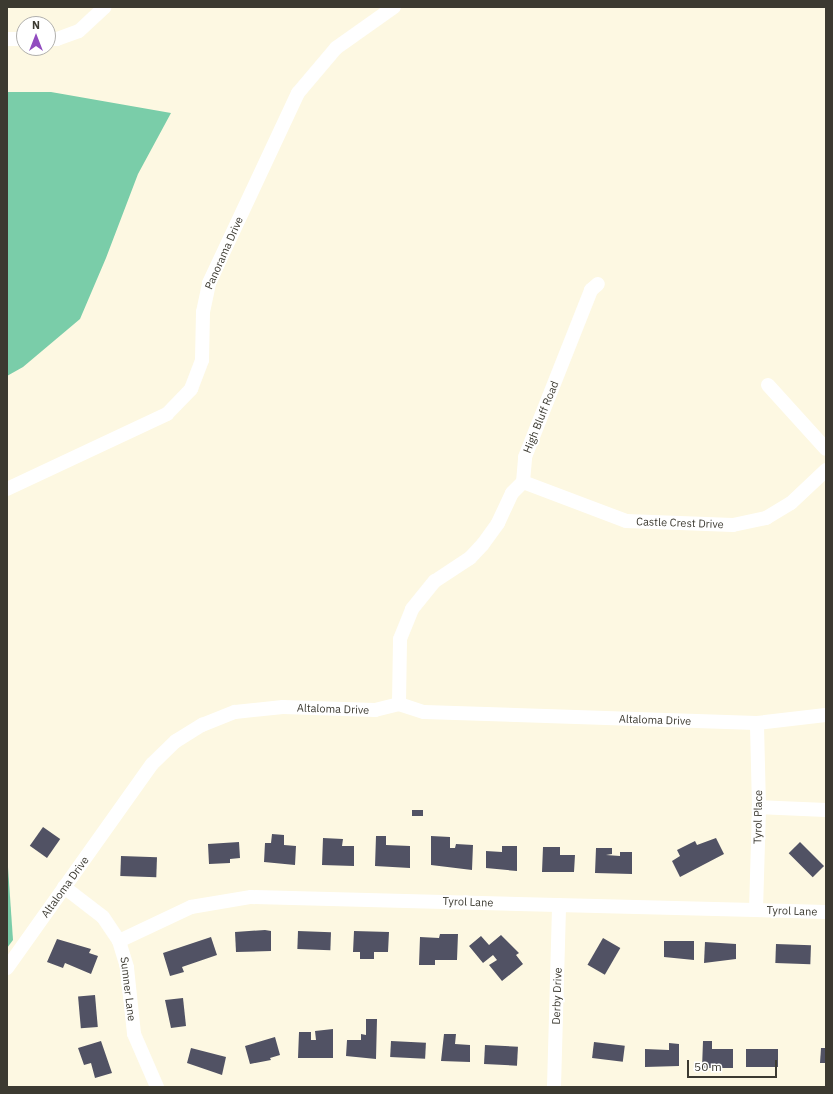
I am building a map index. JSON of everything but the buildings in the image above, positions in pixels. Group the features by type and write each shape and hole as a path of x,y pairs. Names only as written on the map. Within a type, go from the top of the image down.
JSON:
{"street":[{"path":"56,39 79,31 105,7"},
{"name":"Panorama Drive","path":"7,489 167,414 191,389 202,360 203,312 209,283 298,93 336,48 394,7"},
{"name":"High Bluff Road","path":"523,482 525,457 591,290 598,284"},
{"path":"768,386 826,449"},
{"name":"Castle Crest Drive","path":"523,482 626,521 733,525 766,518 790,504 826,470"},
{"path":"399,704 400,639 412,609 435,580 470,558 483,544 498,523 512,493 523,482"},
{"name":"Altaloma Drive","path":"7,968 152,764 176,741 202,725 236,712 283,707 374,710 399,704 424,712 757,723 826,716"},
{"name":"Tyrol Place","path":"756,910 759,807 757,723"},
{"path":"759,807 826,810"},
{"name":"Sumner Lane","path":"64,887 102,917 119,941 127,968 131,1019 134,1034 157,1087"},
{"name":"Tyrol Lane","path":"119,941 180,911 228,899 272,897 826,912"},
{"name":"Derby Drive","path":"554,1087 559,905"}],"green space":[{"path":"7,92 51,92 171,113 138,174 106,258 80,319 23,367 7,376"},
{"path":"7,853 13,940 7,948"}]}
